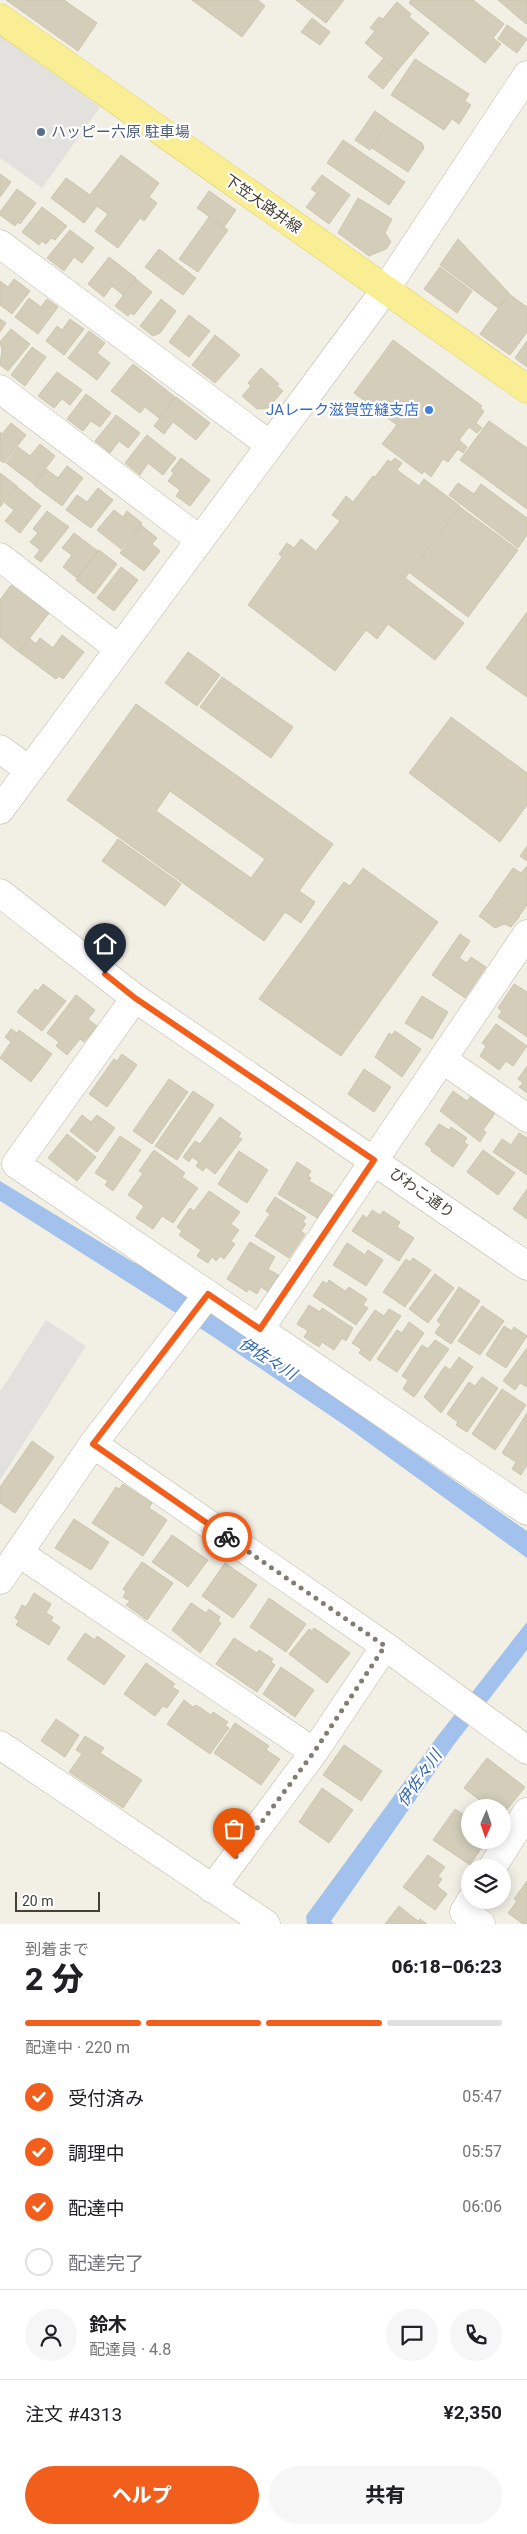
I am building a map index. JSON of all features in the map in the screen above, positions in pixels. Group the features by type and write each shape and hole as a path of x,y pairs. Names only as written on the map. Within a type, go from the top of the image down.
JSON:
{"main road":[{"name":"下笠大路井線","path":"0,18 527,389"}],"street":[{"path":"0,810 385,290 527,75"},
{"path":"0,244 270,445"},
{"path":"0,389 200,540"},
{"path":"0,557 119,649"},
{"path":"0,749 29,770"},
{"name":"びわこ通り","path":"0,893 135,998 527,1266"},
{"path":"260,1329 442,1059 518,966 527,934"},
{"path":"135,998 16,1164 205,1297 260,1329 527,1511"},
{"path":"442,1059 527,1118"},
{"path":"0,1580 93,1444 205,1297"},
{"path":"93,1444 385,1646 527,1750"},
{"path":"19,1553 314,1752"},
{"path":"212,1889 314,1752 385,1646"},
{"path":"0,1745 266,1924"},
{"path":"498,1859 527,1812"},
{"path":"466,1909 464,1912 481,1924"}],"shaded area":[{"name":"ハッピー六原 駐車場","path":"0,36 100,107 42,188 0,158"},
{"path":"46,1320 86,1346 0,1480 0,1392"}],"water":[{"name":"伊佐々川","path":"0,1181 133,1262 150,1269 527,1531 527,1558 347,1427 212,1336 0,1201"},
{"name":"伊佐々川","path":"527,1622 527,1650 453,1746 331,1921 334,1924 307,1924 306,1916 437,1737"}],"building":[{"path":"6,0 64,0 97,23 78,51"},
{"path":"192,0 258,0 265,6 242,37"},
{"path":"296,0 344,0 326,23"},
{"path":"411,0 473,0 504,24 493,38 501,44 485,63 409,3"},
{"path":"498,0 527,0 527,23 526,24"},
{"path":"397,2 411,14 409,17 429,33 398,70 365,43 375,31 370,28 379,17 383,19"},
{"path":"312,18 330,32 320,45 301,32"},
{"path":"507,25 527,39 517,53 498,39"},
{"path":"383,59 398,70 383,89 368,77"},
{"path":"415,59 469,94 465,101 471,105 459,124 452,119 444,130 391,95"},
{"path":"375,111 389,121 370,150 355,140"},
{"path":"390,122 422,143 424,148 408,172 372,148"},
{"path":"343,140 405,182 389,205 327,163"},
{"path":"121,155 159,183 149,197 157,203 144,221 140,218 118,248 95,231 108,214 97,206 84,223 51,198 66,178 90,195"},
{"path":"0,174 11,182 0,197"},
{"path":"322,175 350,195 329,224 306,207 317,193 311,189"},
{"path":"17,189 36,203 20,224 18,222 15,226 0,215 0,212"},
{"path":"209,191 236,210 224,227 197,208"},
{"path":"358,198 392,219 385,233 391,242 386,249 369,256 338,233"},
{"path":"42,207 67,226 55,240 51,238 46,244 42,241 39,245 22,232"},
{"path":"209,217 228,230 198,272 179,259"},
{"path":"70,230 94,248 82,263 74,257 64,271 47,258"},
{"path":"458,239 509,293 498,308 440,265"},
{"path":"159,249 196,278 183,295 145,267"},
{"path":"109,257 136,278 123,295 112,286 104,297 88,284"},
{"path":"440,267 472,291 457,313 424,289"},
{"path":"14,279 30,291 12,314 0,305 0,281 8,287"},
{"path":"136,279 152,292 134,315 131,313 128,316 115,306"},
{"path":"509,294 527,307 527,332 510,355 480,334"},
{"path":"29,298 41,307 47,299 58,307 38,334 15,317"},
{"path":"161,299 176,311 160,333 153,336 140,326"},
{"path":"189,315 210,331 189,357 169,342"},
{"path":"0,319 6,323 0,332"},
{"path":"70,319 84,329 64,355 46,341 57,326 62,330"},
{"path":"11,329 30,344 8,371 0,365 2,350 0,342"},
{"path":"89,331 105,343 97,353 110,363 97,380 68,358"},
{"path":"215,335 240,355 215,383 192,365"},
{"name":"JAレーク滋賀笠縫支店","path":"393,340 482,406 480,408 484,411 476,423 482,428 477,433 469,427 459,440 467,447 463,453 458,449 448,462 443,459 431,477 424,471 422,474 382,444 397,425 354,393"},
{"path":"527,341 527,367 515,358"},
{"path":"32,347 46,357 25,386 11,375"},
{"path":"133,364 175,397 159,418 145,407 140,413 111,391"},
{"path":"261,368 279,384 277,386 283,391 268,408 257,409 242,396 251,386 248,383"},
{"path":"57,372 82,390 70,405 62,399 54,408 38,396"},
{"path":"86,394 111,413 100,427 91,421 83,431 67,419"},
{"path":"176,397 210,423 196,440 173,422 164,434 154,426"},
{"path":"116,415 140,433 128,448 119,441 110,453 95,441"},
{"path":"489,421 527,448 527,509 460,460"},
{"path":"11,423 26,435 4,463 0,460 0,432 2,434"},
{"path":"147,435 176,458 163,475 148,463 140,475 125,463"},
{"path":"40,444 55,456 34,484 6,463 18,447 30,456"},
{"path":"181,458 210,480 190,506 176,496 180,490 168,481 174,473 171,471"},
{"path":"395,458 402,463 397,470 419,486 424,479 460,506 405,578 464,623 435,660 388,624 377,639 366,630 335,671 248,605 282,557 279,554 287,543 294,548 301,539 316,551 340,521 332,515 346,496 353,502 388,460 391,462"},
{"path":"67,466 83,478 62,506 34,485 46,469 58,478"},
{"path":"0,473 17,486 0,507"},
{"path":"458,483 474,494 481,484 527,518 527,535 518,548 449,495"},
{"path":"17,487 41,506 20,533 5,521 14,510 5,503"},
{"path":"98,488 113,500 91,528 66,510 77,495 87,502"},
{"path":"460,507 518,550 468,617 410,573"},
{"path":"114,510 123,517 127,511 142,523 121,549 97,530"},
{"path":"47,511 69,527 41,562 34,557 40,550 30,542 38,533 33,529"},
{"path":"141,525 157,538 152,544 160,551 144,571 120,553"},
{"path":"74,533 98,551 77,578 63,567 72,555 62,548"},
{"path":"99,550 117,564 94,594 76,580"},
{"path":"121,567 138,580 114,611 97,598"},
{"path":"11,585 49,613 19,652 0,637 0,600"},
{"path":"527,612 527,697 486,668"},
{"path":"62,635 84,652 63,679 59,676 56,679 19,652 30,639 36,644 40,638 53,648"},
{"path":"188,652 220,675 197,706 165,683"},
{"path":"222,677 293,727 271,758 200,707"},
{"path":"136,704 333,844 299,891 315,902 301,923 285,912 264,941 67,800","holes":["170,791 265,859 251,878 156,811"]},
{"path":"451,717 527,773 527,805 500,842 409,773"},
{"path":"118,839 181,884 165,906 102,861"},
{"path":"527,846 527,861 520,856"},
{"path":"527,866 527,905 520,915 493,896 513,868 521,873"},
{"path":"363,868 438,922 341,1056 259,999 344,882 350,886"},
{"path":"493,897 520,916 511,927 504,924 495,928 479,916"},
{"path":"460,934 470,941 459,958 467,963 471,957 486,967 465,998 432,975"},
{"path":"43,984 66,1001 42,1031 17,1012 35,989 38,991"},
{"path":"514,984 527,992 527,1037 498,1017 502,1011 498,1008"},
{"path":"76,995 95,1010 88,1019 97,1026 84,1042 80,1039 67,1055 56,1046 59,1042 47,1033"},
{"path":"422,996 448,1012 432,1039 405,1023"},
{"path":"496,1024 527,1046 513,1066 506,1061 499,1070 480,1056 486,1046 482,1043"},
{"path":"11,1029 17,1033 19,1030 52,1054 31,1082 0,1058 11,1042 5,1037"},
{"path":"395,1031 421,1049 402,1077 375,1057 389,1033 392,1035"},
{"path":"122,1054 137,1065 107,1107 89,1094 114,1059 117,1061"},
{"path":"527,1066 527,1093 519,1087 523,1083 518,1079"},
{"path":"364,1069 391,1087 374,1112 348,1094"},
{"path":"169,1079 188,1092 152,1144 133,1131"},
{"path":"193,1091 214,1105 177,1160 155,1146"},
{"path":"453,1091 467,1101 471,1096 496,1112 483,1130 486,1132 480,1142 440,1111"},
{"path":"82,1115 91,1122 97,1115 115,1128 97,1152 70,1131"},
{"path":"220,1117 241,1133 238,1137 242,1139 215,1174 206,1167 203,1171 196,1166 199,1162 192,1157 189,1162 183,1157 195,1141 200,1144"},
{"path":"439,1124 449,1130 451,1127 467,1138 464,1142 468,1145 453,1167 431,1151 432,1149 425,1144"},
{"path":"519,1133 527,1138 527,1175 493,1152 502,1139 511,1145"},
{"path":"67,1134 96,1157 77,1181 48,1158"},
{"path":"120,1136 141,1150 113,1191 105,1185 108,1181 95,1173"},
{"path":"154,1150 185,1173 182,1177 198,1188 173,1223 162,1216 153,1229 136,1218 144,1206 128,1195 143,1173 139,1171"},
{"path":"483,1150 515,1173 498,1195 467,1172"},
{"path":"239,1151 268,1170 247,1203 218,1184"},
{"path":"297,1162 311,1171 308,1176 311,1178 309,1181 334,1196 319,1219 278,1194"},
{"path":"527,1189 527,1219 513,1209"},
{"path":"209,1191 240,1212 231,1224 239,1230 231,1241 235,1244 224,1259 220,1256 216,1261 212,1257 208,1263 197,1256 201,1250 179,1235 182,1231 177,1227 190,1208 194,1211"},
{"path":"275,1197 306,1217 303,1222 306,1224 301,1231 305,1234 289,1258 255,1236 270,1214 266,1211"},
{"path":"372,1210 380,1215 383,1211 400,1222 397,1227 414,1238 399,1261 352,1231 363,1215 367,1218"},
{"path":"250,1242 275,1257 268,1269 282,1277 271,1294 261,1287 257,1294 249,1289 247,1292 227,1279"},
{"path":"347,1243 365,1255 368,1250 383,1260 366,1286 333,1265"},
{"path":"413,1258 431,1270 405,1307 383,1292 406,1259 410,1262"},
{"path":"435,1274 454,1288 428,1323 409,1309"},
{"path":"329,1280 345,1291 349,1287 367,1299 363,1305 368,1308 356,1325 313,1296 323,1281 327,1284"},
{"path":"459,1287 480,1301 451,1344 435,1333 441,1324 437,1321"},
{"path":"309,1305 320,1312 322,1308 353,1328 346,1341 342,1338 334,1350 322,1342 319,1347 304,1337 308,1331 297,1324"},
{"path":"482,1306 504,1321 480,1355 458,1341"},
{"path":"389,1309 401,1316 370,1361 359,1353 361,1349 352,1343 375,1310 384,1316"},
{"path":"409,1322 424,1333 397,1372 377,1359 397,1330 402,1333"},
{"path":"504,1326 512,1331 514,1327 527,1336 506,1368 486,1355"},
{"path":"435,1340 449,1349 414,1397 403,1389 408,1380 402,1376 422,1345 428,1349"},
{"path":"527,1348 527,1387 520,1383 515,1390 503,1381"},
{"path":"459,1357 473,1367 441,1413 424,1397 445,1366 450,1370"},
{"path":"482,1377 498,1388 467,1432 456,1425 458,1422 447,1414 469,1382 475,1386"},
{"path":"502,1389 526,1405 495,1450 472,1434"},
{"path":"527,1413 527,1465 521,1475 512,1469 516,1462 502,1453"},
{"path":"32,1441 54,1457 15,1513 0,1503 0,1487"},
{"path":"123,1484 152,1503 149,1508 167,1520 143,1556 92,1523 116,1487 119,1489"},
{"path":"74,1519 109,1542 91,1570 55,1548"},
{"path":"172,1535 208,1560 188,1587 152,1562"},
{"path":"142,1562 173,1583 147,1620 126,1605 130,1601 123,1597 126,1592 123,1589"},
{"path":"225,1563 257,1585 233,1618 202,1596"},
{"path":"34,1593 51,1604 46,1613 53,1617 51,1621 60,1627 49,1645 16,1625 19,1621 15,1618 22,1605 26,1607"},
{"path":"269,1598 306,1624 286,1652 250,1627"},
{"path":"191,1603 206,1613 209,1609 220,1617 218,1621 221,1623 200,1653 172,1630"},
{"path":"314,1628 350,1653 327,1683 289,1654 309,1629 312,1631"},
{"path":"85,1633 95,1640 97,1636 125,1656 104,1685 67,1659"},
{"path":"234,1638 257,1653 259,1650 273,1659 271,1662 275,1665 257,1692 216,1664"},
{"path":"146,1663 175,1684 172,1687 179,1691 167,1708 163,1706 155,1716 124,1694"},
{"path":"281,1667 314,1690 295,1717 263,1694"},
{"path":"184,1700 193,1707 196,1705 211,1715 213,1712 228,1722 225,1725 229,1728 210,1754 167,1724"},
{"path":"56,1719 79,1735 65,1757 41,1741"},
{"path":"235,1723 269,1746 266,1750 280,1759 261,1785 214,1753"},
{"path":"85,1736 104,1748 100,1753 142,1780 123,1808 69,1772 82,1754 76,1750"},
{"path":"344,1745 382,1771 361,1801 323,1775"},
{"path":"487,1758 525,1787 511,1805 511,1799 478,1799 464,1788"},
{"path":"322,1788 353,1810 329,1843 299,1822"},
{"path":"455,1809 461,1813 461,1849 481,1849 474,1859 461,1859 433,1840"},
{"path":"428,1855 445,1867 438,1876 442,1879 437,1886 447,1894 435,1910 403,1887"},
{"path":"527,1881 527,1924 523,1924 508,1913 517,1901 514,1899"},
{"path":"399,1906 418,1921 420,1919 427,1924 385,1924"}],"way so far":[{"path":"227,1537 385,1646 314,1752 234,1859"}],"place":[{"name":"ハッピー六原 駐車場","path":"41,132"},
{"name":"JAレーク滋賀笠縫支店","path":"429,410"}],"route":[{"path":"105,974 135,998 374,1160 260,1329 208,1294 93,1444 227,1537"}]}
